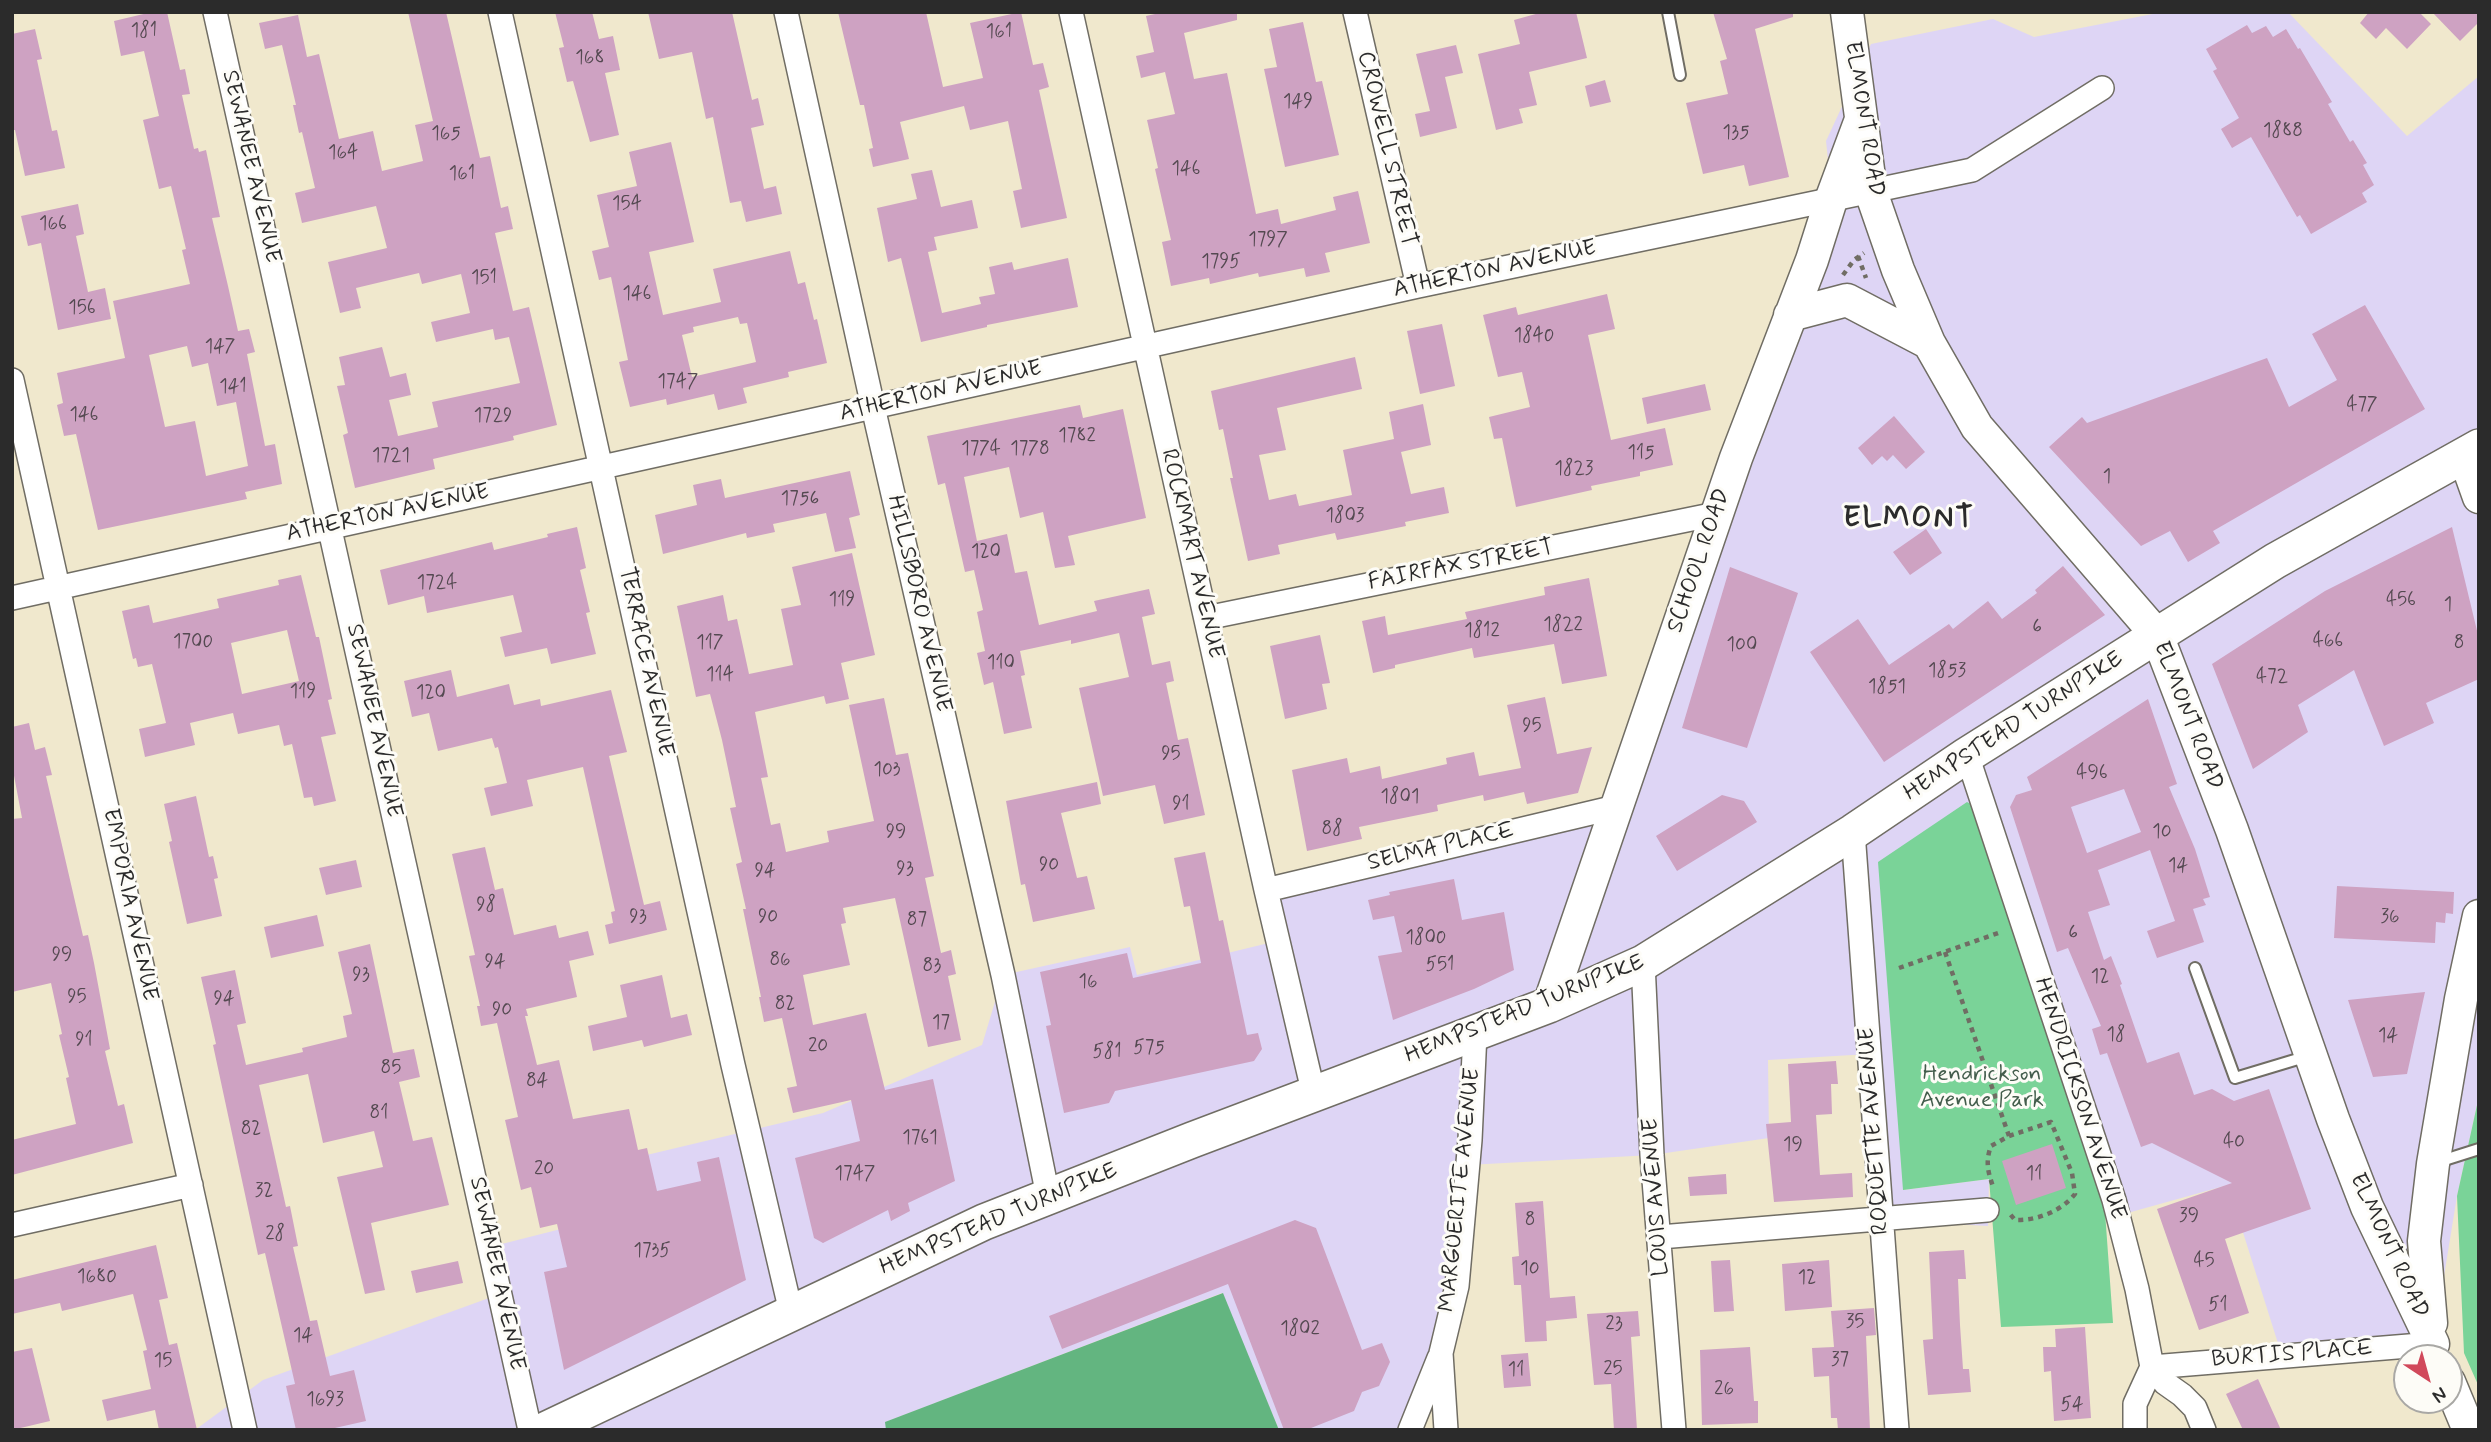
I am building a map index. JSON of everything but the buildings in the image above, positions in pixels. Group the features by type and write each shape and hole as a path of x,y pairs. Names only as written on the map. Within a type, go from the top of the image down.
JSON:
{"main road":[{"name":"ELMONT ROAD","path":"1847,12 1871,192 1898,270 1929,343 1977,427 2157,635 2232,830 2310,1055 2367,1207 2433,1344"},
{"name":"SCHOOL ROAD","path":"1549,1005 1716,514 1812,260 1860,120"},
{"path":"1790,315 1847,300 1929,343"},
{"path":"2471,451 2479,497"},
{"name":"HEMPSTEAD TURNPIKE","path":"545,1430 984,1222 1549,1005 1643,963 1853,832 1967,755 2275,561 2471,451"},
{"path":"2435,1344 2424,1241 2433,1164 2461,999 2479,916"}],"street":[{"name":"SEWANEE AVENUE","path":"215,12 530,1430"},
{"name":"TERRACE AVENUE","path":"500,12 733,1065 791,1312"},
{"name":"HILLSBORO AVENUE","path":"786,12 1000,962 1048,1196"},
{"name":"ROCKMART AVENUE","path":"1071,12 1314,1095"},
{"name":"CROWELL STREET","path":"1358,13 1418,286"},
{"name":"ATHERTON AVENUE","path":"12,598 1418,286 1972,170 2102,88"},
{"name":"EMPORIA AVENUE","path":"12,380 245,1430"},
{"name":"FAIRFAX STREET","path":"1206,618 1716,514"},
{"name":"HENDRICKSON AVENUE","path":"1967,755 2113,1200 2137,1289 2152,1367"},
{"name":"SELMA PLACE","path":"1266,890 1616,807"},
{"name":"ROQUETTE AVENUE","path":"1853,832 1898,1430"},
{"name":"LOUIS AVENUE","path":"1643,963 1652,1155 1674,1430"},
{"name":"MARGUERITE AVENUE","path":"1446,1430 1441,1353 1457,1286 1470,1140 1475,1033"},
{"path":"12,1225 191,1185"},
{"path":"1660,1237 1882,1220 1997,1204"},
{"path":"1410,1430 1441,1353"},
{"name":"BURTIS PLACE","path":"2152,1367 2393,1353"},
{"path":"2135,1430 2135,1404 2152,1367 2165,1383 2194,1408 2204,1430"}],"lane":[{"path":"1668,12 1681,75"},
{"path":"2195,968 2235,1078 2310,1055"},
{"path":"2433,1164 2479,1149"}],"path":[{"path":"1899,968 2022,925"},
{"path":"1945,952 2009,1136"},
{"path":"2052,1122 2072,1173 2075,1194 2066,1206 2026,1220 2015,1220 1997,1204 1987,1172 1986,1158 1991,1146 2009,1136 2052,1122"}],"shaded area":[{"path":"2163,12 2288,12 2407,136 2479,76 2479,1096 2457,1196 2433,1344 2393,1344 2393,1347 2282,1356 2228,1185 2106,1219 2103,1184 1987,813 1903,1190 1989,1179 1988,1226 1882,1220 1869,1054 1768,1060 1769,1138 1652,1155 1468,1165 1441,1353 1409,1430 1279,1430 1222,1293 886,1422 886,1430 195,1430 263,1380 500,1294 490,1247 620,1214 613,1163 823,1113 982,1045 1003,975 1130,947 1137,975 1277,941 1266,890 1616,807 1829,169 1826,141 1871,44 1993,19 2034,37"}],"green space":[{"name":"Hendrickson Avenue Park","path":"1967,802 1987,812 2103,1184 2113,1323 2001,1327 1989,1179 1903,1190 1878,862"},
{"path":"2479,1096 2479,1387 2464,1353 2457,1196"},
{"path":"1223,1293 1279,1430 886,1430 885,1422"}],"district":[{"name":"ELMONT","path":"1909,520"}]}
